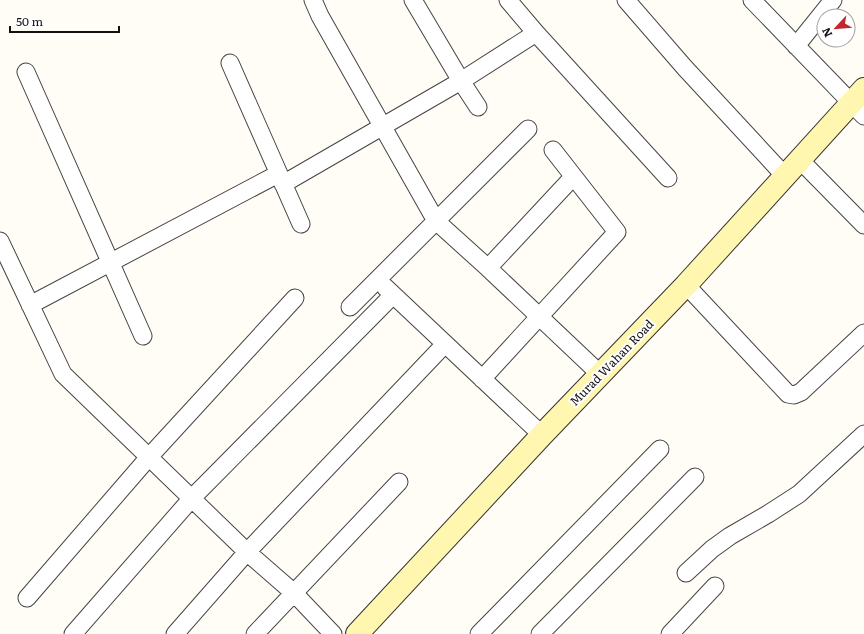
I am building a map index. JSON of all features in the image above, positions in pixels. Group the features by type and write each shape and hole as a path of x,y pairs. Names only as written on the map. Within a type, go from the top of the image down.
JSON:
{"street":[{"path":"313,0 320,16 436,221 600,374"},
{"path":"413,0 478,107"},
{"path":"508,0 536,33 668,178"},
{"path":"626,0 685,68 785,176"},
{"path":"752,0 796,46 860,103"},
{"path":"796,46 833,0"},
{"path":"30,305 110,263 383,127 499,58 536,33"},
{"path":"230,63 301,224"},
{"path":"26,72 143,336"},
{"name":"Murad Wahan Road","path":"357,634 542,435 686,285 800,160 860,103"},
{"path":"350,307 528,129"},
{"path":"482,379 616,232 553,150"},
{"path":"800,160 864,225"},
{"path":"488,268 573,177"},
{"path":"0,241 63,374 247,552 294,593 333,634"},
{"path":"378,280 542,435"},
{"path":"686,285 788,394 794,395 801,392 864,333"},
{"path":"73,634 192,498 393,295"},
{"path":"27,598 149,457 295,298"},
{"path":"175,634 247,552 445,344"},
{"path":"686,573 712,549 730,536 799,494 864,434"},
{"path":"479,634 660,449"},
{"path":"540,634 696,477"},
{"path":"255,634 399,482"},
{"path":"679,631 715,586"}]}
